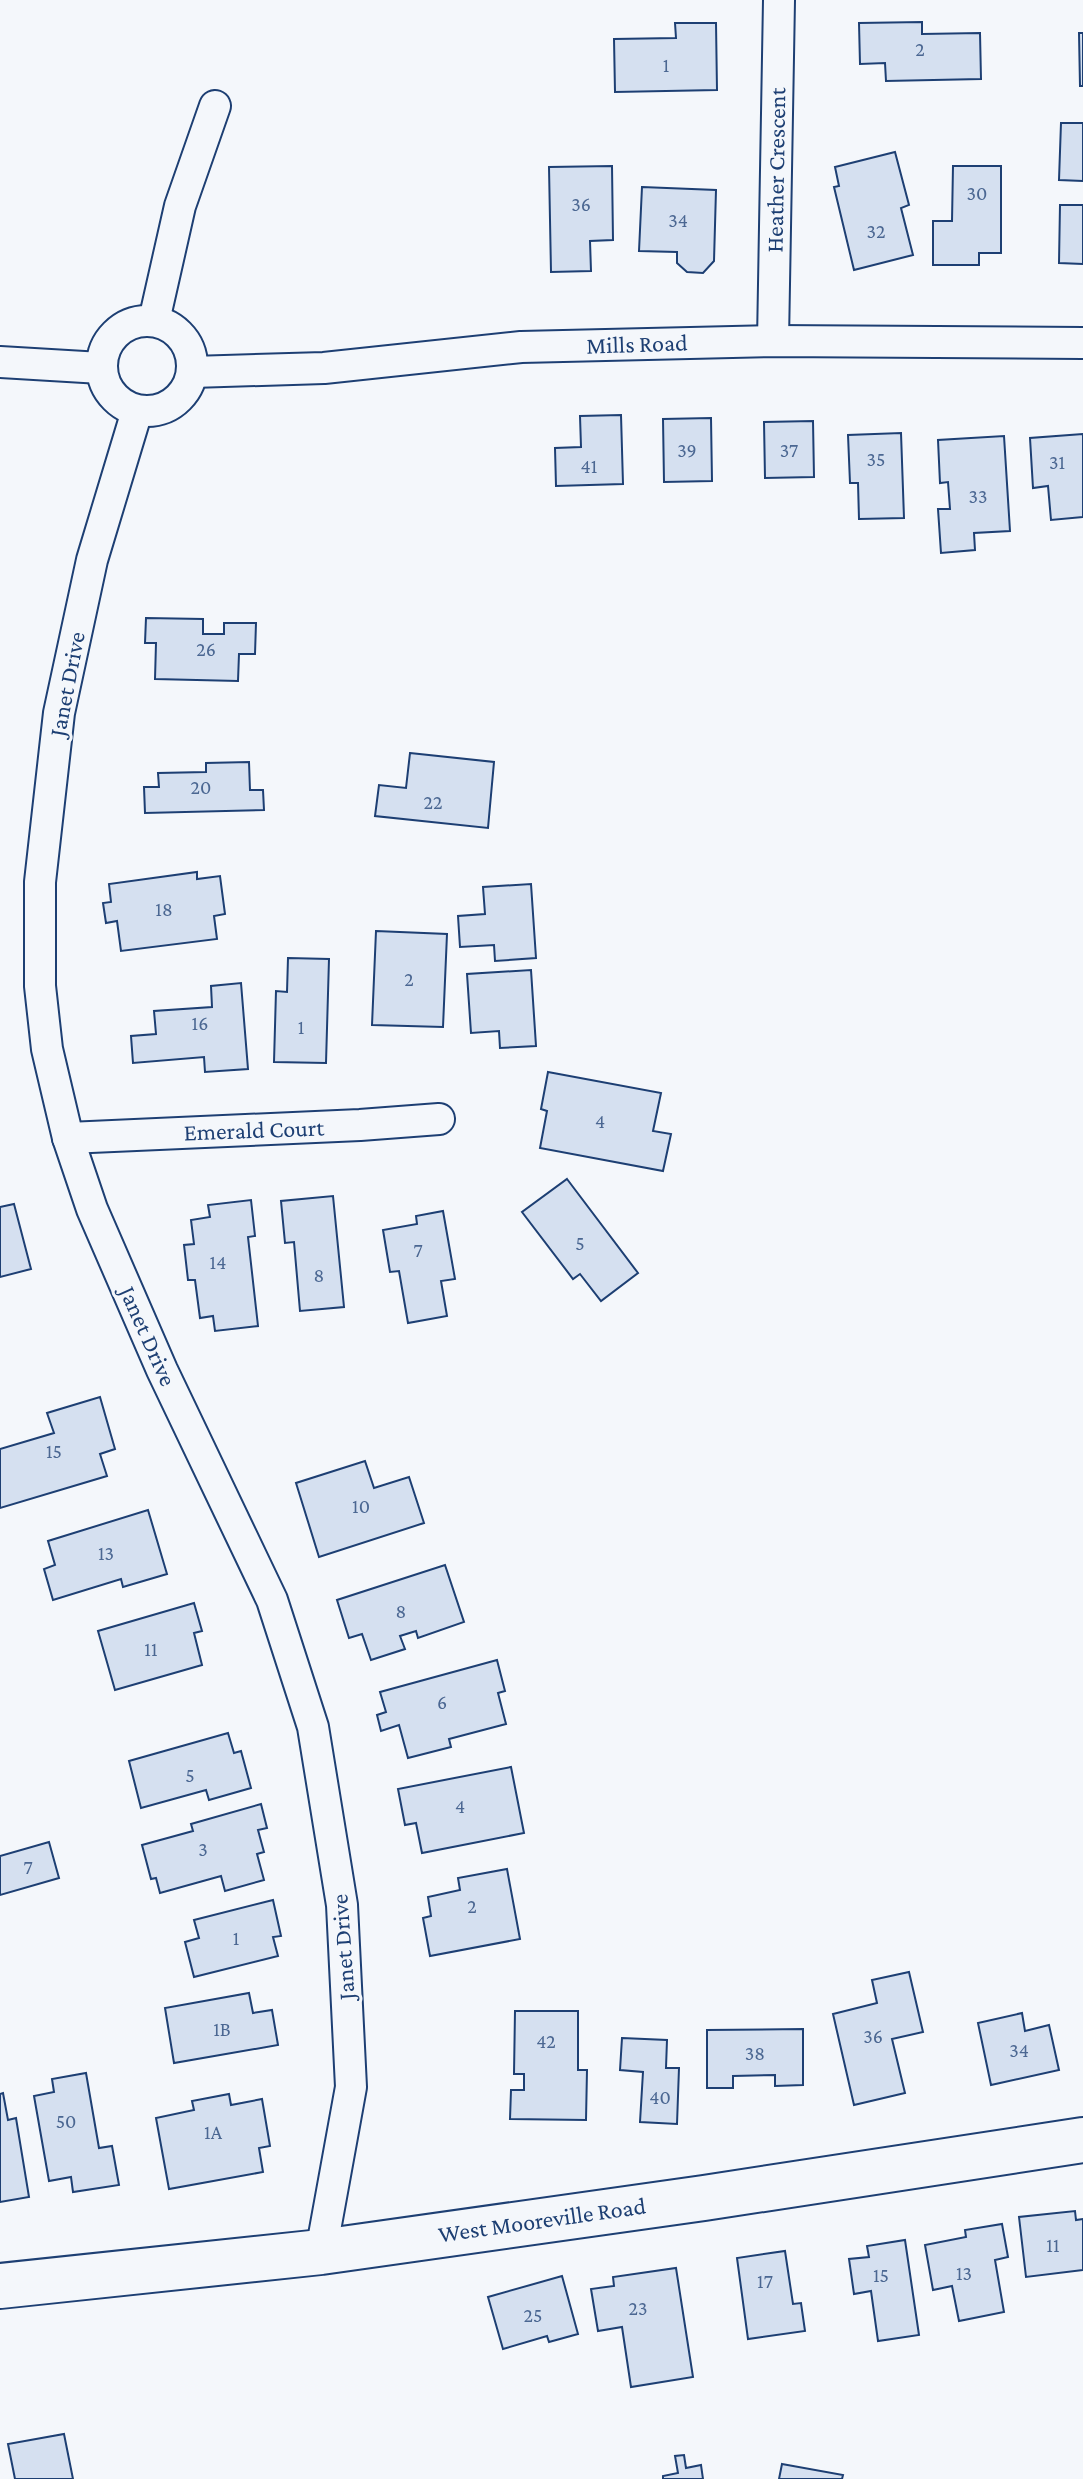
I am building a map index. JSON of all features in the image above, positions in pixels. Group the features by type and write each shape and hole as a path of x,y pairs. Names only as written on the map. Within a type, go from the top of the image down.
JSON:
{"main road":[{"name":"West Mooreville Road","path":"0,2286 321,2252 1083,2140"}],"street":[{"name":"Heather Crescent","path":"773,341 779,0"},
{"path":"154,321 180,206 215,106"},
{"path":"141,321 154,321 179,334 192,358 188,386 167,407 152,412 137,411 112,395 104,383 101,368 108,343 128,325 141,321"},
{"name":"Mills Road","path":"192,372 324,368 521,347 773,341 1083,343"},
{"path":"0,362 101,368"},
{"name":"Janet Drive","path":"137,411 92,560 59,713 40,882 40,986 47,1049 68,1138 92,1209 156,1357 272,1600 313,1727 342,1905 351,2087 321,2252"},
{"name":"Emerald Court","path":"68,1138 439,1119"}],"building":[{"path":"922,22 922,34 980,33 981,79 886,81 885,63 860,64 859,23"},
{"path":"675,23 716,23 717,90 615,92 614,39 676,38"},
{"path":"1079,33 1083,33 1083,86 1080,86"},
{"path":"1061,123 1083,123 1083,181 1059,180"},
{"path":"895,152 909,205 901,208 913,255 854,270 834,187 839,186 835,167"},
{"path":"612,166 613,240 590,241 591,271 551,272 549,167"},
{"path":"953,166 1001,166 1001,253 979,253 979,265 933,265 933,221 952,221"},
{"path":"642,187 716,190 714,261 703,273 687,272 677,263 677,252 639,251"},
{"path":"1060,205 1083,205 1083,264 1059,263"},
{"path":"621,415 623,484 556,486 555,448 581,447 580,416"},
{"path":"711,418 712,481 664,482 663,419"},
{"path":"813,421 814,477 765,478 764,422"},
{"path":"901,433 904,518 859,519 858,483 850,483 848,435"},
{"path":"1083,434 1083,517 1051,520 1048,486 1033,488 1030,438"},
{"path":"1004,436 1010,531 974,533 975,550 941,553 938,509 950,509 948,482 940,483 938,440"},
{"path":"146,618 203,619 203,634 224,634 224,623 256,623 255,654 239,654 238,681 155,679 156,643 145,643"},
{"path":"410,753 494,762 488,828 375,816 379,785 406,788"},
{"path":"249,762 250,790 263,790 264,810 145,813 144,787 159,787 158,773 206,772 206,763"},
{"path":"197,872 197,879 220,876 225,914 214,916 217,939 121,951 117,921 106,923 103,903 111,902 109,884"},
{"path":"531,884 536,958 495,961 494,945 460,947 458,916 485,914 483,887"},
{"path":"376,931 447,934 443,1027 372,1025"},
{"path":"288,958 329,959 326,1063 274,1062 276,991 287,992"},
{"path":"531,970 536,1046 500,1048 499,1031 471,1033 467,974"},
{"path":"241,983 248,1069 205,1072 204,1057 133,1063 131,1036 156,1034 154,1011 212,1007 211,986"},
{"path":"548,1072 661,1093 653,1131 671,1134 663,1171 540,1148 547,1111 541,1109"},
{"path":"567,1179 638,1273 601,1301 580,1274 573,1279 522,1212"},
{"path":"333,1196 344,1307 300,1311 294,1242 285,1243 281,1201"},
{"path":"251,1200 255,1236 248,1237 258,1326 215,1331 213,1316 200,1318 195,1280 188,1280 184,1245 194,1244 191,1220 210,1217 208,1205"},
{"path":"14,1204 31,1269 0,1277 0,1207"},
{"path":"443,1211 455,1279 441,1281 447,1316 408,1323 399,1271 390,1272 383,1230 417,1224 416,1216"},
{"path":"100,1397 115,1449 100,1454 107,1476 0,1508 0,1449 54,1433 47,1413"},
{"path":"365,1461 374,1488 409,1477 424,1523 319,1557 296,1483"},
{"path":"148,1510 167,1574 123,1587 121,1579 53,1600 44,1569 55,1565 48,1541"},
{"path":"445,1565 464,1622 418,1638 416,1631 400,1636 405,1649 371,1660 362,1634 349,1638 337,1600"},
{"path":"194,1603 202,1631 194,1633 202,1665 115,1690 98,1631"},
{"path":"497,1660 505,1691 498,1693 506,1724 449,1739 451,1747 408,1758 399,1725 381,1731 377,1715 386,1712 380,1692"},
{"path":"228,1733 234,1753 241,1751 251,1788 209,1800 206,1790 141,1808 129,1761"},
{"path":"511,1767 524,1833 422,1853 416,1823 405,1825 398,1789"},
{"path":"261,1804 267,1828 258,1830 264,1852 257,1854 264,1880 225,1891 221,1876 160,1893 156,1878 151,1879 142,1845 193,1831 191,1824"},
{"path":"49,1842 59,1878 0,1895 0,1856"},
{"path":"507,1869 520,1939 430,1956 423,1918 431,1916 428,1897 460,1890 458,1878"},
{"path":"273,1900 281,1936 273,1937 278,1956 194,1977 185,1942 199,1938 194,1920"},
{"path":"909,1972 923,2032 892,2039 905,2093 854,2105 833,2014 877,2003 872,1980"},
{"path":"249,1993 253,2013 272,2010 278,2045 174,2063 165,2008"},
{"path":"515,2011 578,2011 578,2070 587,2070 586,2120 510,2119 511,2090 524,2090 524,2074 514,2074"},
{"path":"1022,2013 1025,2031 1049,2025 1059,2070 991,2085 978,2023"},
{"path":"803,2029 803,2085 775,2086 775,2075 733,2076 733,2088 707,2088 707,2030"},
{"path":"622,2038 667,2040 666,2068 679,2068 677,2124 640,2122 643,2072 620,2070"},
{"path":"86,2073 99,2148 112,2146 119,2185 73,2192 71,2177 49,2181 34,2096 54,2092 52,2079"},
{"path":"3,2093 8,2120 16,2118 29,2197 0,2202 0,2094"},
{"path":"229,2094 231,2105 262,2099 270,2146 259,2148 263,2172 169,2189 156,2118 194,2110 192,2101"},
{"path":"1075,2211 1076,2220 1083,2219 1083,2270 1026,2277 1019,2217"},
{"path":"1002,2224 1008,2257 995,2260 1004,2312 959,2321 952,2286 933,2290 925,2245 966,2237 965,2230"},
{"path":"905,2240 919,2335 878,2341 871,2291 854,2294 849,2259 869,2257 867,2246"},
{"path":"785,2251 793,2304 801,2303 805,2331 748,2339 737,2258"},
{"path":"676,2268 693,2377 631,2387 622,2327 598,2331 591,2289 614,2286 613,2277"},
{"path":"562,2276 578,2334 549,2342 547,2336 503,2349 488,2297"},
{"path":"64,2434 73,2479 15,2479 8,2444"},
{"path":"684,2455 686,2468 701,2465 703,2479 663,2479 663,2476 678,2473 675,2456"},
{"path":"782,2464 843,2475 842,2479 779,2479"}]}
